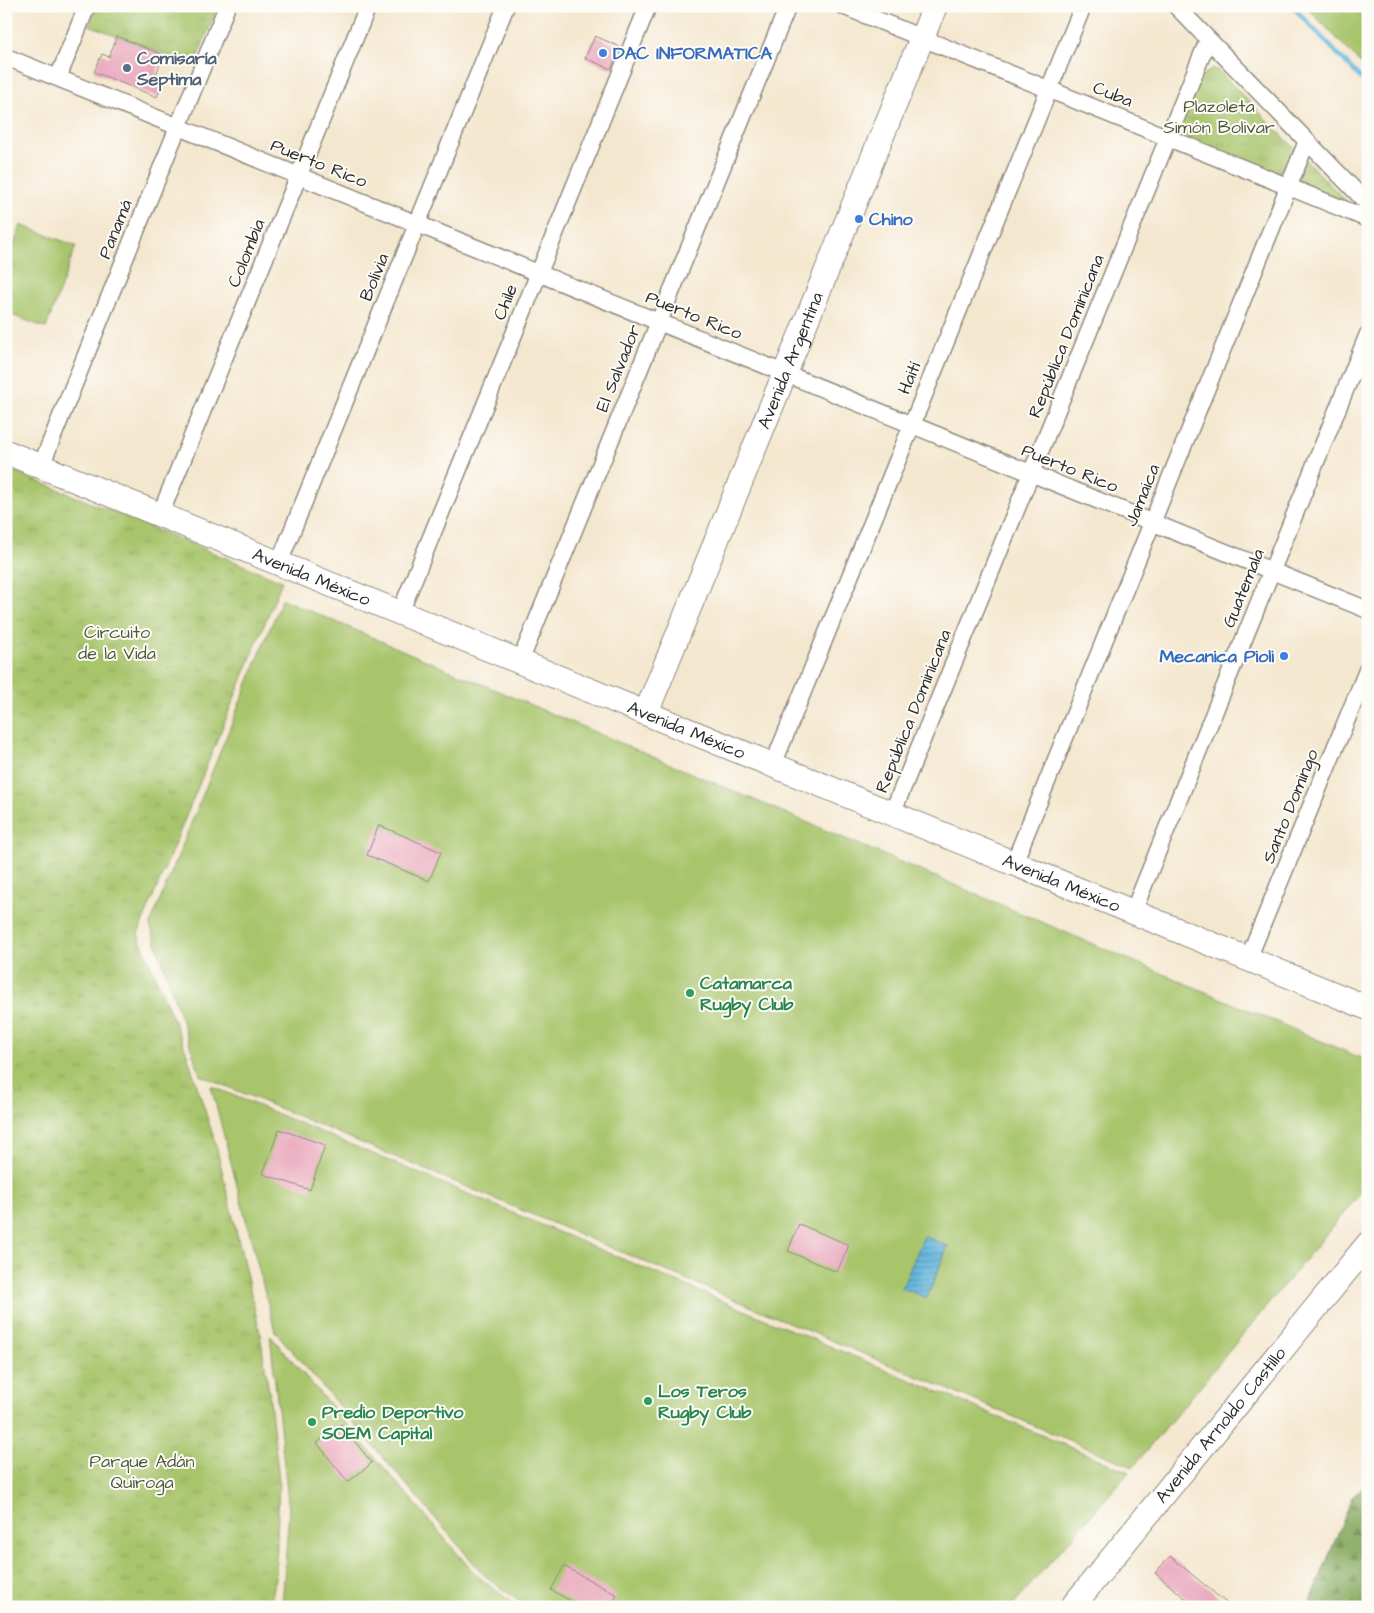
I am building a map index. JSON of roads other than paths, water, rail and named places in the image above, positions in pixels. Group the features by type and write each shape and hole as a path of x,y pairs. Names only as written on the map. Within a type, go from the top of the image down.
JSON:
{"main road":[{"name":"Avenida Argentina","path":"646,713 935,6"},
{"name":"Avenida México","path":"6,452 1248,959 1367,1005"},
{"name":"Avenida Arnoldo Castillo","path":"1072,1607 1368,1244"}],"street":[{"path":"58,78 87,6"},
{"name":"Panamá","path":"40,466 227,6"},
{"name":"Colombia","path":"160,515 368,6"},
{"name":"Bolivia","path":"279,564 506,6"},
{"name":"Chile","path":"400,613 648,6"},
{"name":"El Salvador","path":"520,662 788,6"},
{"name":"Cuba","path":"843,6 1368,219"},
{"name":"Haití","path":"773,765 1083,6"},
{"path":"1176,6 1368,204"},
{"name":"República Dominicana","path":"892,814 1208,40"},
{"name":"Puerto Rico","path":"6,57 1368,610"},
{"name":"Jamaica","path":"1014,863 1307,141"},
{"name":"Guatemala","path":"1133,912 1368,334"},
{"name":"Santo Domingo","path":"1248,959 1368,668"}],"water":[{"path":"924,1236 948,1246 927,1298 902,1288"}],"waterway":[{"path":"1292,6 1368,86"}],"place":[{"name":"DAC INFORMATICA","path":"603,53"},
{"name":"Comisaría Septima","path":"127,68"},
{"name":"Chino","path":"859,219"},
{"name":"Mecanica Pioli","path":"1284,656"},
{"name":"Catamarca Rugby Club","path":"690,993"},
{"name":"Los Teros Rugby Club","path":"648,1401"},
{"name":"Predio Deportivo SOEM Capital","path":"312,1422"}],"park label":[{"name":"Plazoleta Simón Bolivar","path":"1219,116"},
{"name":"Circuito de la Vida","path":"117,642"},
{"name":"Parque Adán Quiroga","path":"142,1471"}]}
